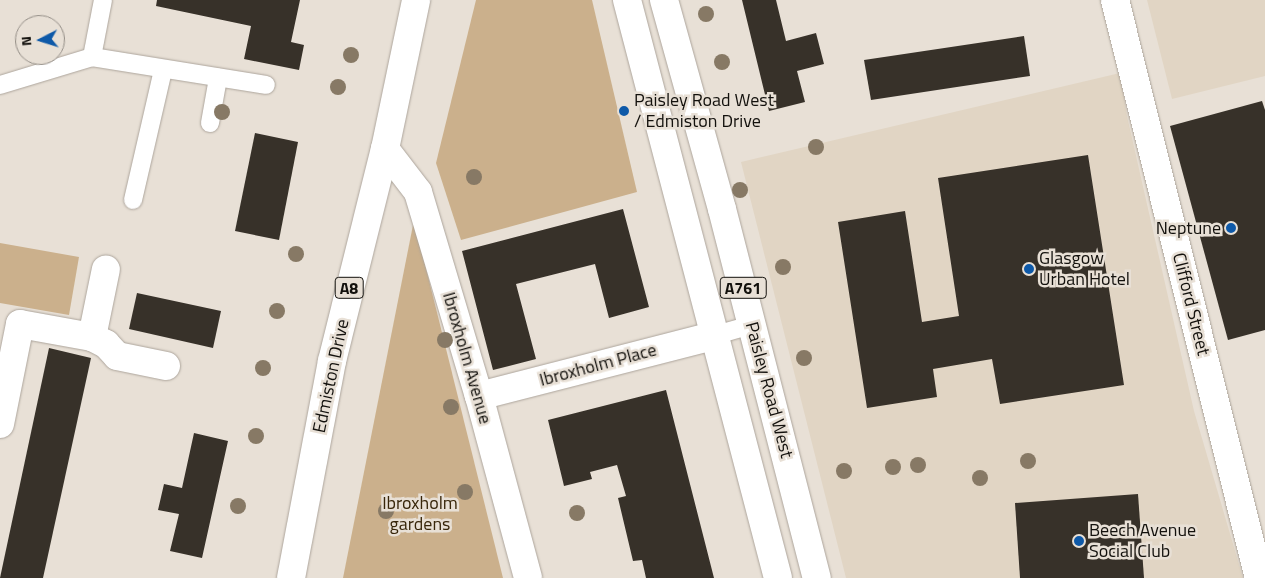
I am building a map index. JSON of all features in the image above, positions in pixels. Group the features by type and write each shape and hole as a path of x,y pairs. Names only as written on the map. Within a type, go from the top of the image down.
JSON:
{"main road":[{"name":"Edmiston Drive","path":"291,578 334,352 385,149 416,0"},
{"name":"Paisley Road West","path":"627,0 657,119 716,334 778,578"},
{"name":"Paisley Road West","path":"664,0 752,325 817,578"},
{"name":"Clifford Street","path":"1115,0 1259,578"},
{"name":"Ibroxholm Avenue","path":"385,149 418,192 479,396 528,578"},
{"path":"92,337 106,269"},
{"path":"0,424 3,392 20,324 92,337 106,344 117,356 166,366"},
{"name":"Ibroxholm Place","path":"479,396 716,334"}],"lane":[{"path":"92,57 103,0"},
{"path":"0,84 92,57 163,70 266,84"},
{"path":"133,200 163,70"},
{"path":"210,123 218,78"},
{"path":"716,334 752,325"}],"shaded area":[{"path":"1147,0 1265,0 1265,76 1172,99"},
{"path":"1120,73 1127,116 1194,411 1243,578 846,578 741,162"}],"green space":[{"path":"476,0 592,0 637,192 461,240 436,163"},
{"name":"Ibroxholm gardens","path":"414,220 503,578 343,578"},
{"path":"0,243 79,257 69,315 0,303"}],"building":[{"path":"157,0 300,0 291,42 304,45 299,70 244,59 251,26 156,6"},
{"path":"742,0 776,0 786,41 816,33 824,64 797,71 805,102 769,111"},
{"path":"1024,36 1030,76 871,100 864,60"},
{"name":"Neptune","path":"1262,101 1265,110 1265,330 1228,340 1170,126"},
{"path":"255,133 298,142 279,240 235,231"},
{"name":"Glasgow Urban Hotel","path":"1088,155 1124,385 1000,404 992,359 933,369 937,397 867,408 838,222 905,211 922,322 959,316 938,178"},
{"path":"623,209 649,307 609,318 595,264 516,284 536,359 493,370 462,251"},
{"path":"137,293 221,311 213,348 129,329"},
{"path":"49,348 91,358 43,578 0,578"},
{"path":"666,390 714,578 646,578 642,560 633,561 618,498 626,496 617,465 590,472 592,479 564,486 548,420"},
{"path":"194,433 228,441 202,558 170,551 179,514 158,510 164,484 182,488"},
{"name":"Beech Avenue Social Club","path":"1138,494 1144,578 1020,578 1015,503"}],"place":[{"name":"Paisley Road West / Edmiston Drive","path":"624,111"},
{"name":"Neptune","path":"1231,228"},
{"name":"Glasgow Urban Hotel","path":"1029,269"},
{"name":"Beech Avenue Social Club","path":"1079,541"}]}
